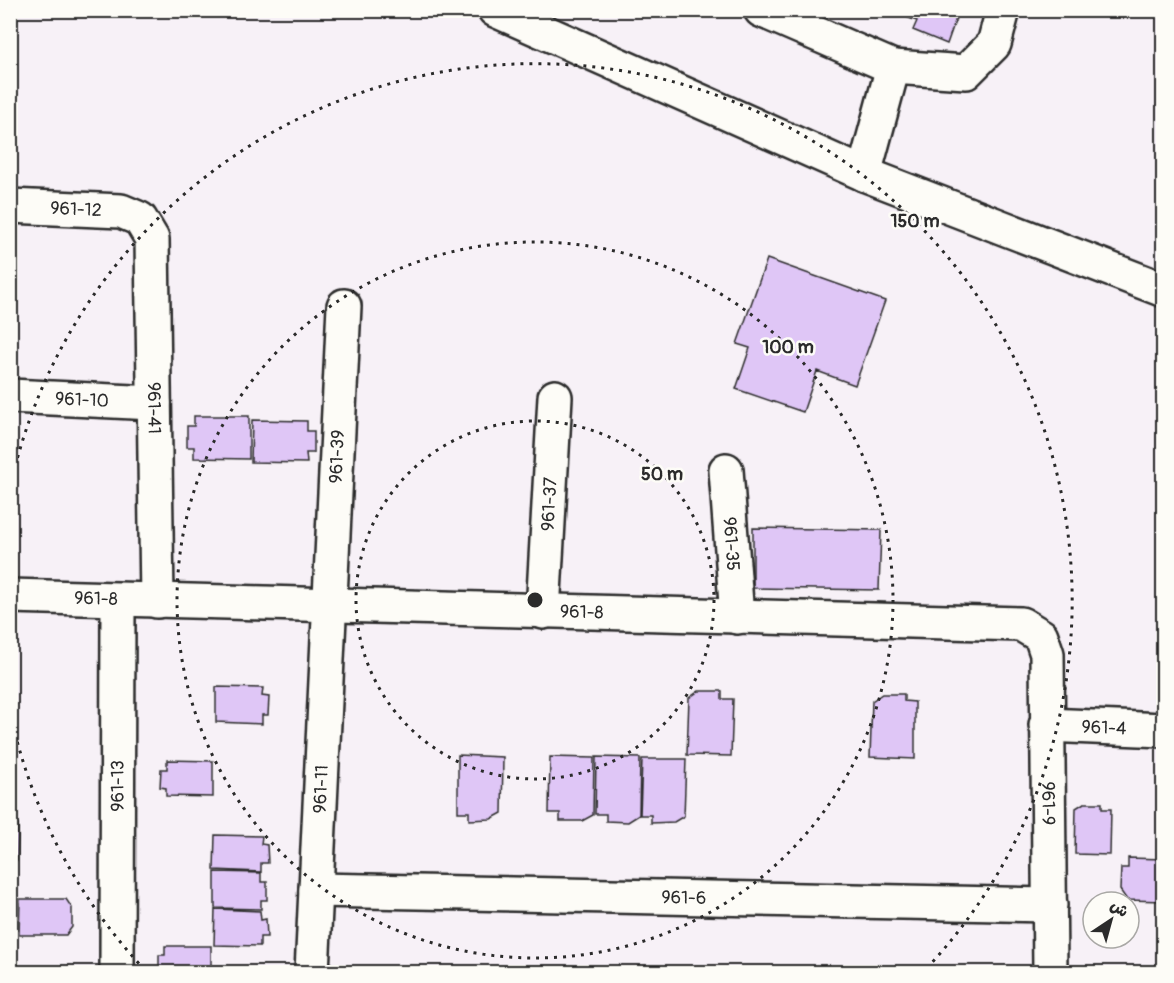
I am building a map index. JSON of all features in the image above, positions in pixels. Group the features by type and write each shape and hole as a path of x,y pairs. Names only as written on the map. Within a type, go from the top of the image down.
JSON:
{"street":[{"path":"495,10 864,174 1164,290"},
{"path":"761,10 893,68 966,72 994,44 1003,10"},
{"path":"864,174 893,68"},
{"name":"961-12","path":"10,206 121,211 140,219"},
{"name":"961-41","path":"140,219 152,239 157,601"},
{"name":"961-39","path":"329,606 344,306"},
{"name":"961-10","path":"10,396 154,403"},
{"name":"961-37","path":"543,612 555,397"},
{"name":"961-35","path":"726,470 737,617"},
{"name":"961-8","path":"10,596 1021,624 1041,636"},
{"name":"961-13","path":"117,972 118,600"},
{"name":"961-11","path":"312,972 329,606"},
{"name":"961-9","path":"1041,636 1047,654 1050,972"},
{"name":"961-4","path":"1046,725 1164,730"},
{"name":"961-6","path":"316,890 1050,905"}],"building":[{"path":"896,10 959,10 947,44 913,30 917,21 895,13"},
{"path":"767,259 885,301 855,385 817,371 803,412 736,389 750,348 737,344"},
{"path":"194,416 249,416 249,459 194,458 194,447 187,447 187,426 194,426"},
{"path":"252,420 307,421 307,431 314,431 314,453 306,453 307,463 251,462"},
{"path":"753,528 881,530 879,590 753,588"},
{"path":"216,687 263,688 262,696 269,697 268,715 262,715 262,724 216,722"},
{"path":"699,691 722,691 722,699 733,699 731,756 687,755 689,698"},
{"path":"882,694 904,694 904,701 915,702 915,759 870,757 872,701"},
{"path":"458,755 503,757 502,813 491,819 469,820 469,812 458,812"},
{"path":"550,757 594,758 593,815 582,821 560,821 560,813 549,813"},
{"path":"596,757 640,758 639,815 628,822 606,821 606,814 595,814"},
{"path":"642,759 686,759 684,816 674,822 651,823 651,815 640,815"},
{"path":"167,760 213,761 213,797 166,796 166,788 160,787 161,769 167,769"},
{"path":"10,787 18,787 17,823 10,823"},
{"path":"1084,803 1102,803 1102,809 1111,809 1110,855 1075,854 1076,808"},
{"path":"10,824 18,825 17,861 10,860"},
{"path":"215,835 262,836 261,844 267,845 268,863 261,863 261,872 214,870"},
{"path":"1128,858 1164,859 1164,901 1141,900 1141,890 1120,890 1121,868 1128,868"},
{"path":"215,872 261,873 261,882 267,882 267,900 261,900 261,909 215,908"},
{"path":"20,899 66,899 72,908 72,927 66,935 19,935"},
{"path":"215,909 260,911 261,920 266,919 267,937 260,937 260,946 214,945"},
{"path":"165,946 211,946 211,972 159,972 159,955 165,955"},
{"path":"874,968 892,968 898,972 868,972"},
{"path":"837,969 855,969 862,972 832,972"}]}
